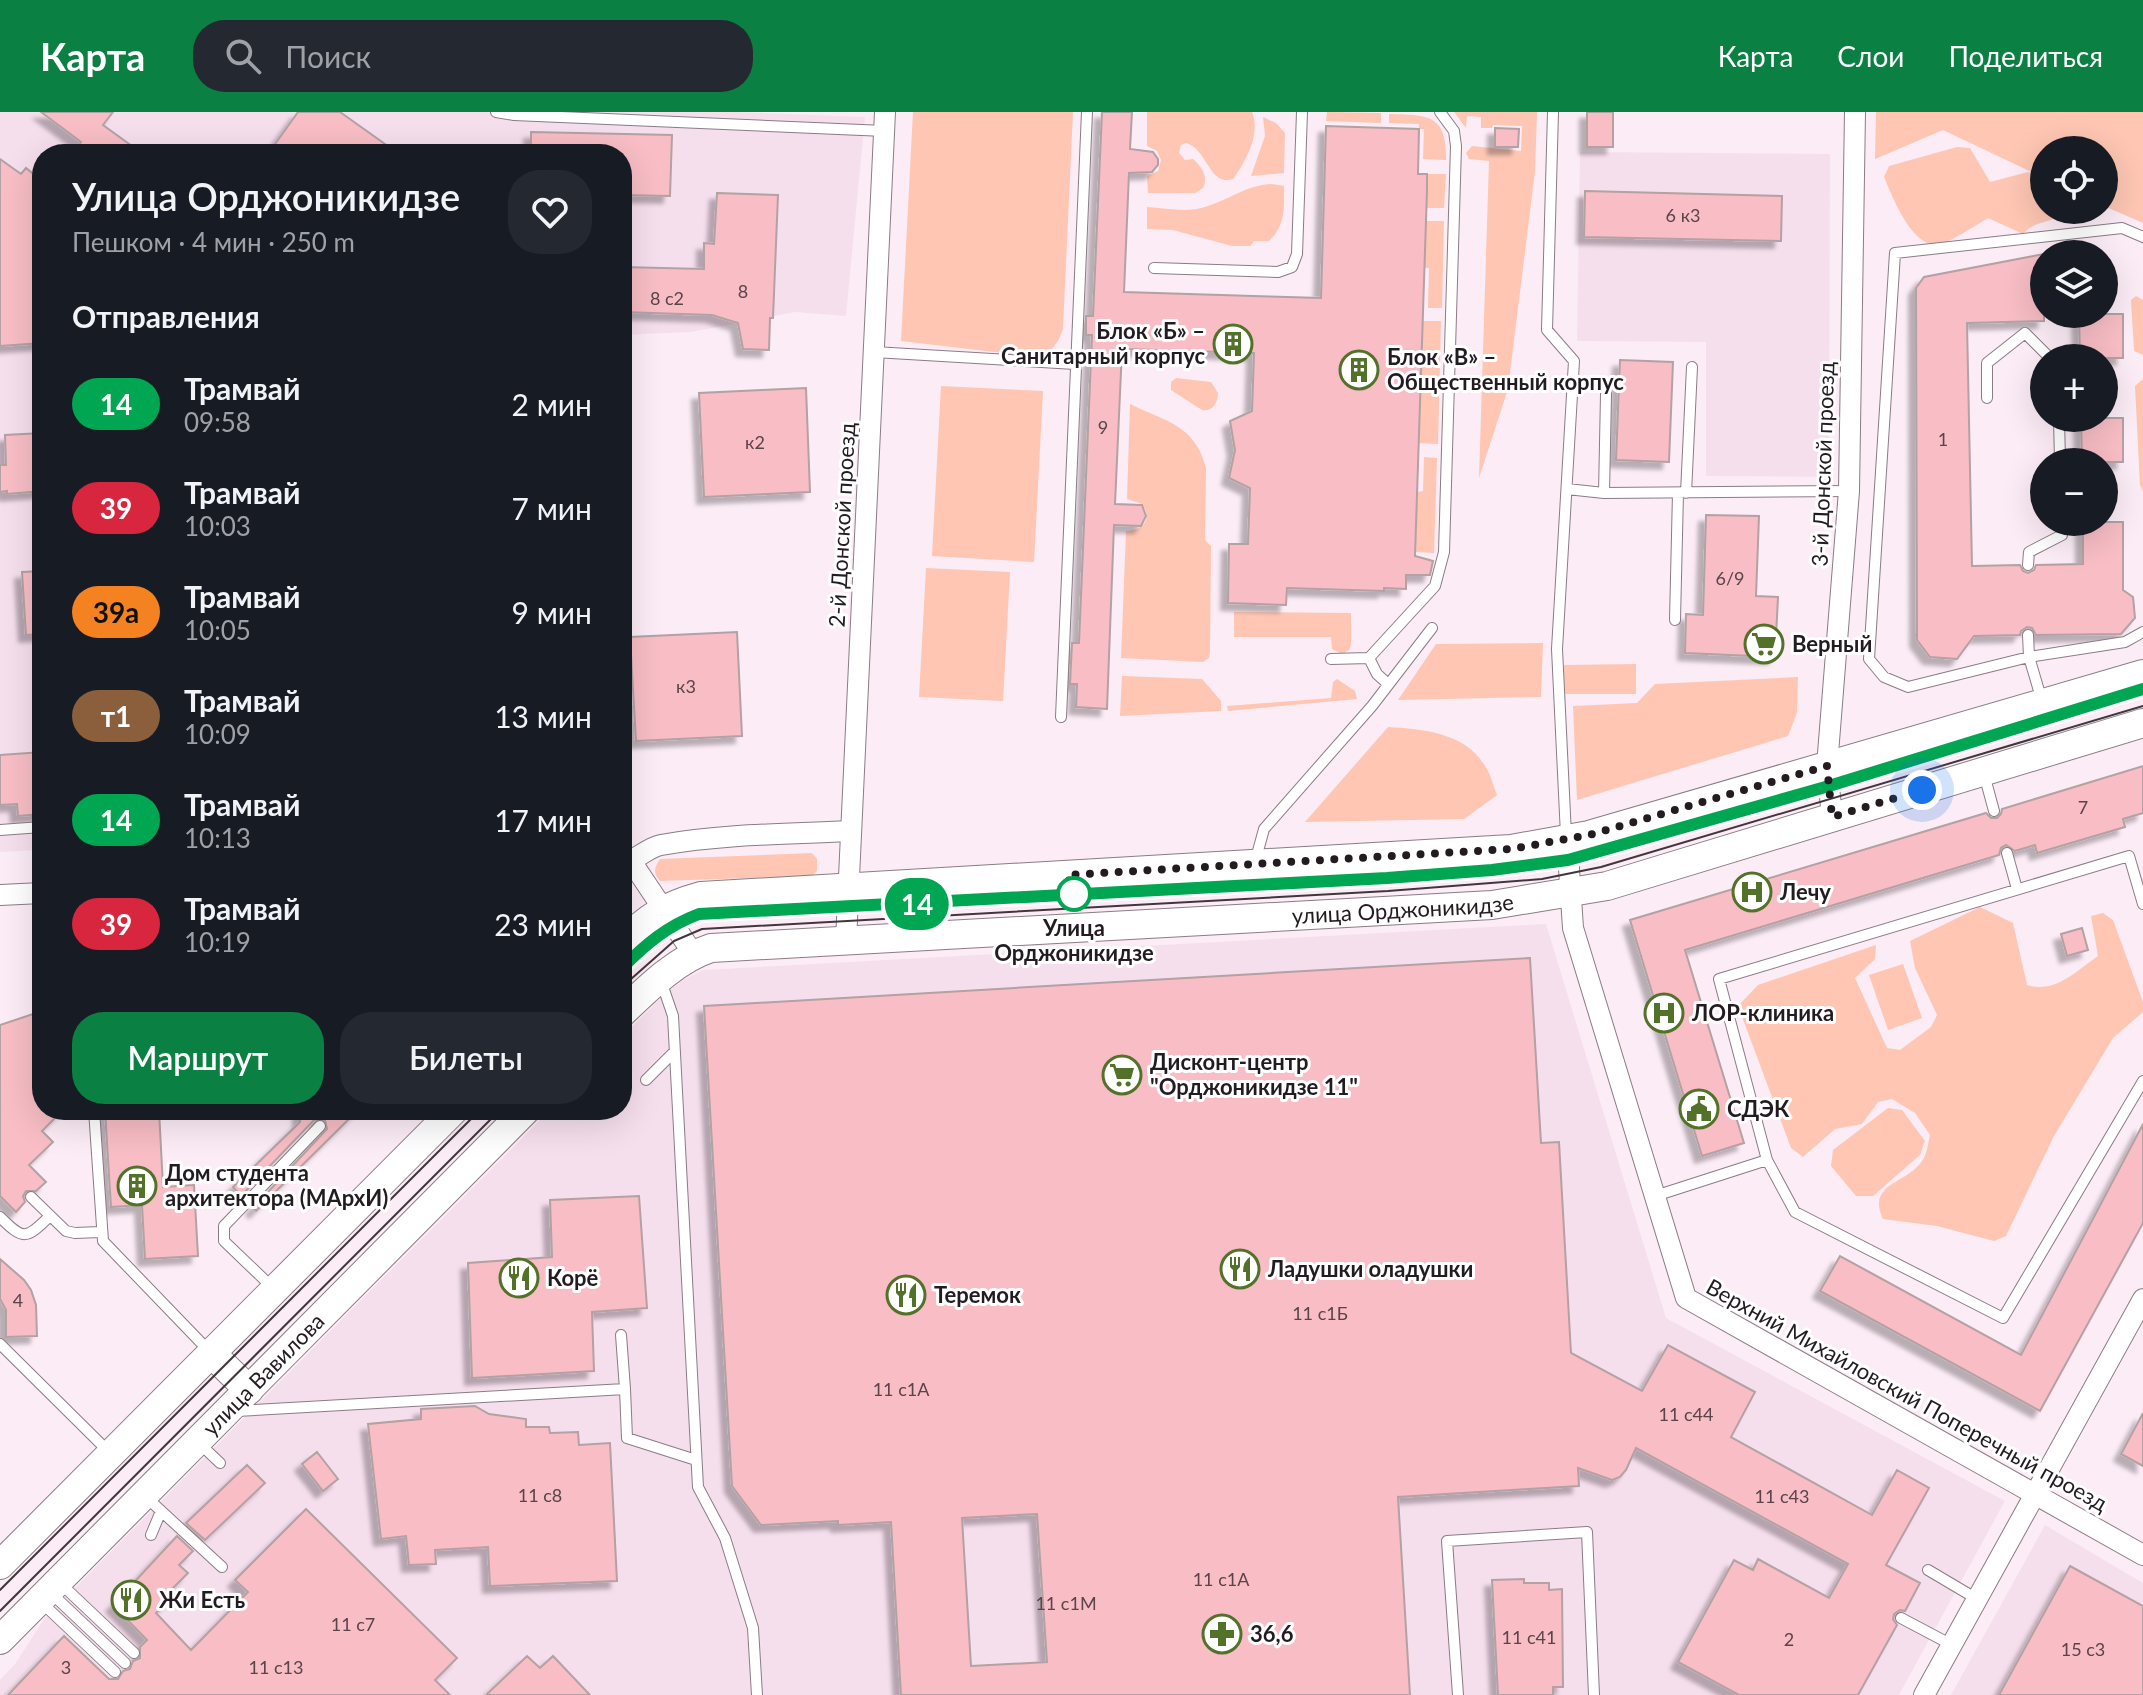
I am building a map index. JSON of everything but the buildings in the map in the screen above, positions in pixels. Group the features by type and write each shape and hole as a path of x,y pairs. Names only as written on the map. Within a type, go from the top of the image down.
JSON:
{"main road":[{"path":"632,933 663,909 701,896 1511,849 1567,839 2143,674"},
{"name":"улица Орджоникидзе","path":"694,955 711,948 1492,905 1569,894 1607,886 2143,723"},
{"path":"632,1004 694,955"},
{"path":"0,1565 444,1120"},
{"name":"улица Вавилова","path":"0,1640 49,1591 152,1503 198,1442 516,1120"},
{"path":"211,1353 249,1390"}],"street":[{"name":"3-й Донской проезд","path":"1832,817 1827,766 1849,491 1855,112"},
{"name":"2-й Донской проезд","path":"846,941 885,121"},
{"path":"632,858 656,846 721,837 851,831"},
{"name":"Верхний Михайловский Поперечный проезд","path":"1567,839 1573,928 1686,1298 2143,1555"},
{"path":"632,868 694,955"},
{"path":"0,895 32,893"},
{"path":"1924,1695 2143,1299"}],"lane":[{"path":"496,112 514,115 885,121"},
{"path":"1061,717 1087,112"},
{"path":"1154,268 1278,272 1292,267 1297,254 1302,112"},
{"path":"1331,659 1369,658 1435,586 1444,552 1456,146 1454,131 1440,112"},
{"path":"1553,112 1547,330 1574,361 1557,649 1567,839"},
{"path":"2143,237 2122,228 1895,253 1869,659 1884,677 1908,687 2029,657 2125,642 2143,632"},
{"path":"1987,398 1987,363 2025,333 2036,344"},
{"path":"874,352 1075,364"},
{"path":"1675,620 1692,367"},
{"path":"1604,493 1606,394"},
{"path":"1567,489 1604,493 1849,491"},
{"path":"2028,565 2029,552 2060,536"},
{"path":"1255,864 1264,829 1372,706 1432,628"},
{"path":"2028,635 2029,657 2043,703"},
{"path":"1369,658 1377,674 1388,684"},
{"path":"1983,772 1994,811"},
{"path":"0,830 32,828"},
{"path":"2007,853 2017,889"},
{"path":"2143,904 2129,856 1719,979 1767,1160 1795,1212 2003,1318 2143,1081"},
{"path":"660,979 671,1006 675,1051 698,1487 725,1538 753,1628 757,1695"},
{"path":"646,1080 675,1051"},
{"path":"94,1120 100,1232 108,1249 211,1353"},
{"path":"275,1289 224,1241 224,1226 320,1126"},
{"path":"1655,1196 1767,1160"},
{"path":"31,1197 70,1232 100,1232"},
{"path":"0,1217 16,1233 24,1235 33,1233 50,1216"},
{"path":"621,1335 627,1438 696,1460"},
{"path":"0,1344 110,1454"},
{"path":"227,1412 363,1408 625,1389"},
{"path":"198,1442 220,1463"},
{"path":"151,1535 152,1503"},
{"path":"152,1503 222,1567"},
{"path":"1458,1695 1447,1541 1587,1532 1594,1695"},
{"path":"1928,1570 1977,1599"},
{"path":"49,1591 134,1653"},
{"path":"49,1591 125,1663"},
{"path":"49,1591 115,1672"},
{"path":"1901,1618 1952,1645"}],"shaded area":[{"path":"0,112 735,112 865,117 846,316 795,312 691,332 632,335 632,144 32,144 32,850 0,852"},
{"path":"913,112 1073,112 1063,328 1051,350 1037,357 901,341"},
{"path":"1147,112 1252,112 1255,129 1247,156 1233,179 1218,177 1199,152 1186,143 1181,145 1179,153 1185,160 1193,159 1199,165 1205,179 1203,188 1195,193 1148,193 1147,176 1158,171 1161,160 1157,151 1147,146"},
{"path":"1327,112 1381,113 1381,123 1326,121"},
{"path":"1454,112 1537,112 1535,171 1508,389 1479,478 1489,161 1469,159 1466,153 1472,146 1521,151 1522,126 1493,125 1492,128 1481,128 1481,117 1467,116 1466,128"},
{"path":"1876,112 2143,112 2143,223 2118,212 2118,136 2030,136 2030,171 1943,130 1875,159"},
{"path":"1389,114 1424,117 1439,125 1446,160 1423,159 1424,129 1419,129 1419,124 1389,123"},
{"path":"1263,117 1276,123 1285,133 1284,173 1251,176 1265,136"},
{"path":"1957,147 1970,148 1990,182 2030,173 2030,224 2039,224 2023,234 1988,218 1948,241 1937,245 1928,243 1911,229 1892,196 1884,177 1889,166"},
{"path":"1580,152 1830,154 1829,477 1706,476 1706,342 1577,341"},
{"path":"1426,174 1446,174 1444,208 1425,208"},
{"path":"1284,186 1284,209 1279,229 1269,241 1254,241 1250,246 1232,246 1173,230 1147,229 1147,207 1198,209 1254,187"},
{"path":"1425,221 1444,221 1442,308 1428,308 1429,268 1423,268"},
{"path":"2136,296 2143,300 2143,355 2134,351 2131,300"},
{"path":"1422,321 1441,321 1438,444 1418,443"},
{"path":"1176,378 1211,382 1218,393 1214,406 1202,410 1171,390 1171,382"},
{"path":"2143,379 2143,492 2140,485 2135,386"},
{"path":"941,386 1043,391 1034,562 932,556"},
{"path":"1130,404 1187,434 1195,442 1206,468 1205,540 1211,546 1210,652 1209,658 1203,662 1121,658 1126,531 1141,526 1147,515 1142,504 1127,499"},
{"path":"1424,457 1437,458 1434,553 1415,552 1417,492 1423,491"},
{"path":"926,568 1010,572 1003,701 919,697"},
{"path":"1234,612 1351,613 1351,645 1342,654 1332,649 1331,637 1234,637"},
{"path":"1543,643 1541,697 1398,700 1436,644"},
{"path":"1636,664 1636,694 1564,694 1564,665"},
{"path":"1122,676 1202,679 1221,701 1221,711 1120,716"},
{"path":"1798,677 1797,713 1788,736 1577,800 1573,706 1637,703 1655,684"},
{"path":"1337,679 1355,691 1357,699 1228,711 1227,706 1331,698 1333,682"},
{"path":"1388,727 1442,735 1467,746 1487,769 1497,795 1464,819 1305,822"},
{"path":"812,853 817,859 817,871 812,876 660,881 655,873 660,859"},
{"path":"1980,907 2013,923 2027,985 2037,987 2065,980 2098,956 2091,916 2103,913 2113,920 2143,1002 2143,1012 2113,1038 2054,1136 2006,1236 1994,1241 1937,1226 1883,1219 1880,1198 1890,1185 1922,1161 1930,1135 1915,1113 1892,1099 1878,1102 1862,1124 1835,1129 1803,1157 1791,1148 1738,1006 1758,985 1876,945 1875,959 1855,978 1887,1048 1900,1050 1931,1027 1937,1015 1915,968 1910,941"},
{"path":"1546,924 1666,1318 2005,1501 1899,1695 0,1695 0,1680 15,1664 44,1619 540,1120 632,1120 632,1027 666,993 703,970"},
{"path":"1903,964 1922,1018 1888,1030 1869,975"},
{"path":"1888,1108 1902,1110 1925,1141 1920,1155 1873,1196 1856,1196 1831,1166 1833,1150"},
{"path":"2045,1525 2143,1583 2143,1695 1951,1695"}],"tram line":[{"name":"14","path":"632,958 667,928 699,914 1387,878 1492,870 1568,860 1829,786 2143,689"},
{"path":"632,958 658,936 699,914 1387,878 1492,870 1568,860 1829,786 2143,690"},
{"path":"632,978 674,941 702,929 1388,891 1542,879 1601,867 2143,706"},
{"path":"0,1590 470,1120"},
{"path":"0,1611 490,1120"}],"place":[{"name":"Блок «Б» – Санитарный корпус","path":"1233,344"},
{"name":"Блок «В» – Общественный корпус","path":"1359,370"},
{"name":"Верный","path":"1764,644"},
{"name":"Лечу","path":"1752,892"},
{"name":"Улица Орджоникидзе","path":"1074,894"},
{"name":"ЛОР-клиника","path":"1664,1013"},
{"name":"Дисконт-центр \"Орджоникидзе 11\"","path":"1122,1075"},
{"name":"СДЭК","path":"1699,1109"},
{"name":"Дом студента архитектора (МАрхИ)","path":"137,1186"},
{"name":"Ладушки оладушки","path":"1240,1269"},
{"name":"Корё","path":"519,1278"},
{"name":"Теремок","path":"906,1295"},
{"name":"Жи Есть","path":"131,1600"},
{"name":"36,6","path":"1222,1634"}],"route":[{"path":"1074,894 1067,875 1511,849 1589,835 1827,766 1832,817 1922,790"}]}
